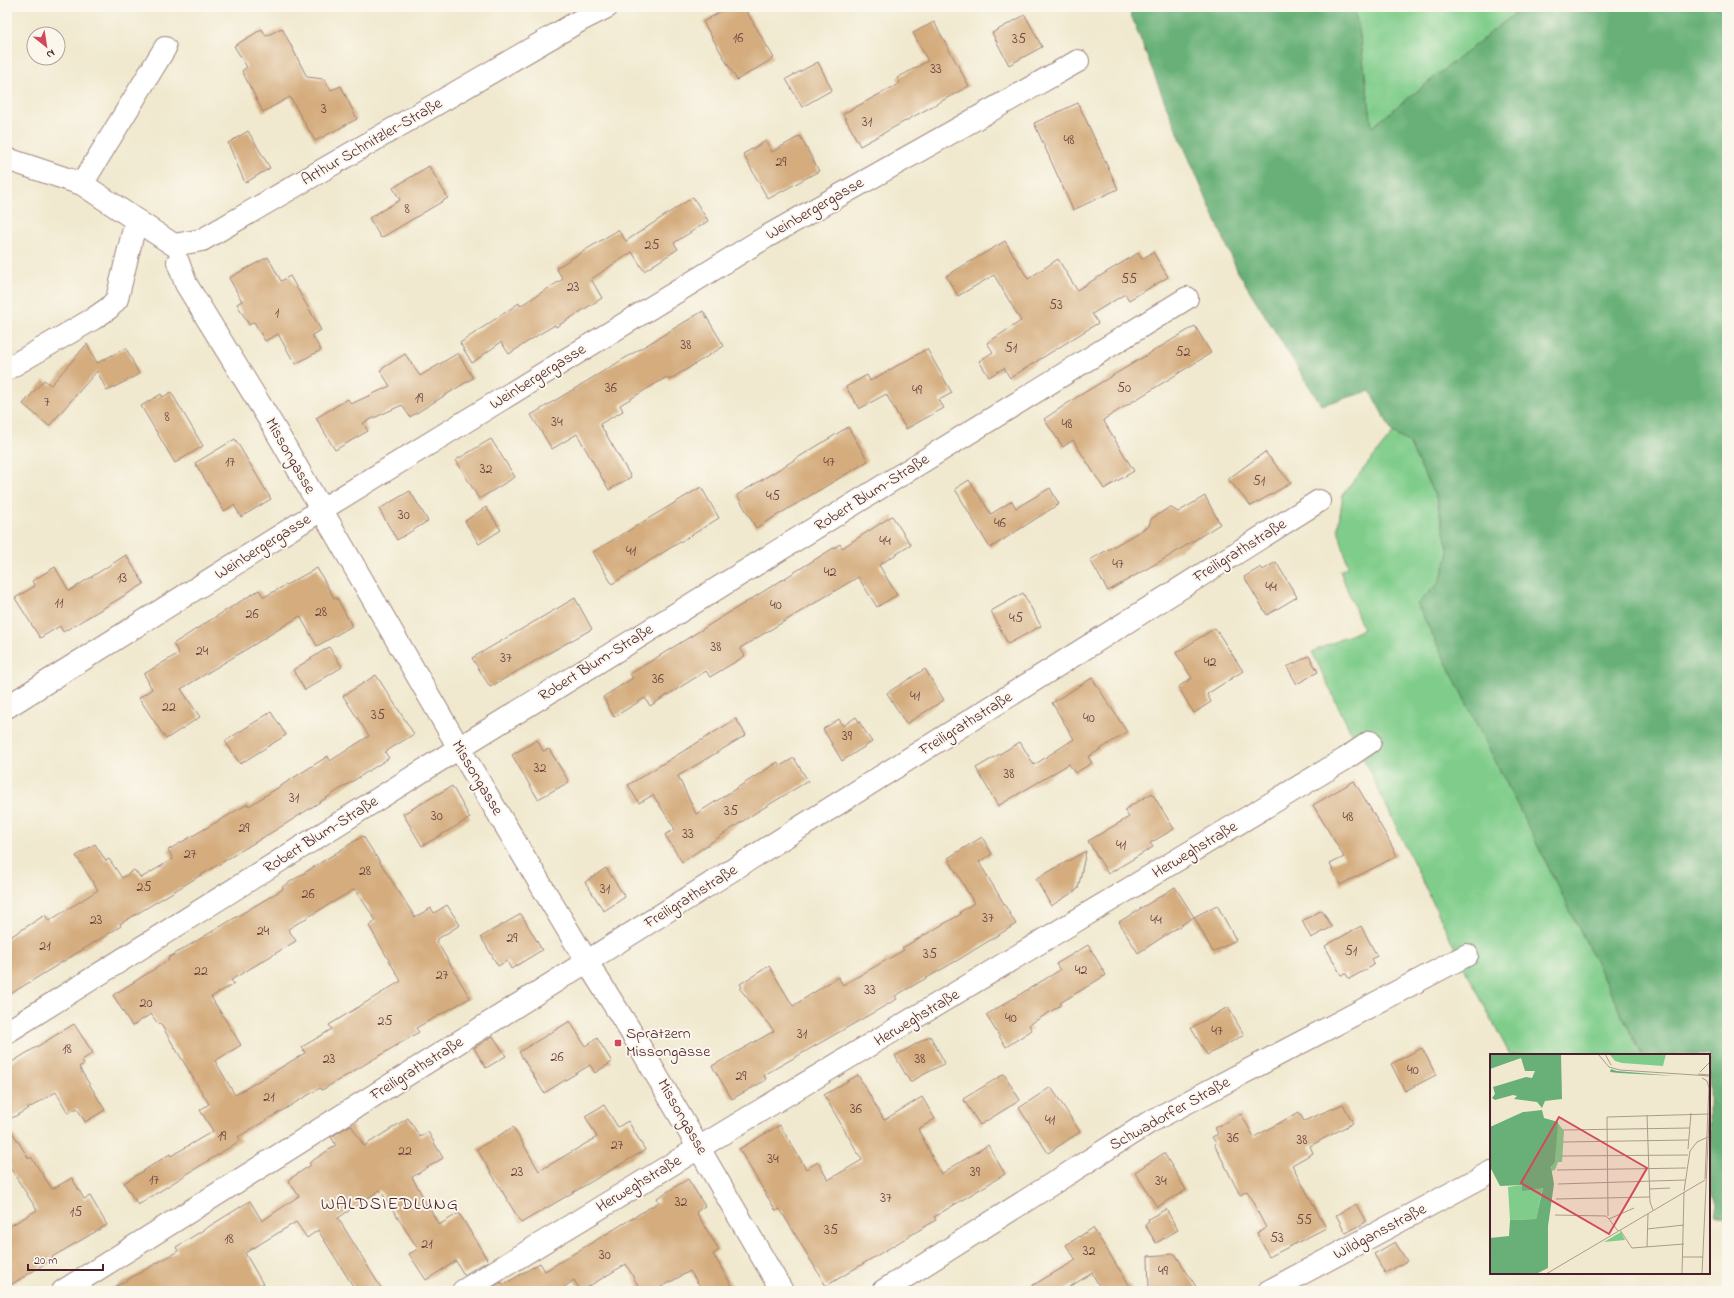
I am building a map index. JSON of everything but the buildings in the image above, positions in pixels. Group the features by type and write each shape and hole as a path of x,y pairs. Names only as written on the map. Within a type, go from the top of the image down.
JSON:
{"street":[{"name":"Arthur Schnitzler-Straße","path":"7,159 82,184 174,245 202,240 581,20 607,7"},
{"path":"82,184 165,48"},
{"name":"Weinbergergasse","path":"7,707 321,510 766,237 1078,61"},
{"path":"7,369 93,319 109,308 117,299 136,220"},
{"name":"Missongasse","path":"178,262 186,284 272,424 459,748 700,1147 782,1291"},
{"name":"Robert Blum-Straße","path":"7,1032 459,748 1187,298"},
{"name":"Freiligrathstraße","path":"63,1291 1319,501"},
{"name":"Herweghstraße","path":"463,1291 1345,759 1370,742"},
{"name":"Schwadorfer Straße","path":"883,1291 1148,1123 1467,955"},
{"name":"Wildgansstraße","path":"1269,1291 1490,1173"}],"green space":[{"path":"1128,7 1353,7 1359,29 1372,127 1523,7 1727,7 1727,1218 1715,1215 1717,1204 1710,1191 1710,1054 1642,1054 1417,604 1439,583 1449,554 1437,500 1409,443 1393,433 1370,391 1321,405 1238,272 1166,105"},
{"path":"1353,7 1523,7 1372,127 1359,29"},
{"path":"1393,433 1409,443 1437,500 1449,553 1439,583 1417,604 1642,1054 1509,1054 1463,965 1312,652 1363,629 1340,571 1348,567 1338,528 1343,494"}],"place":[{"name":"Spratzern Missongasse","path":"618,1043"}],"district":[{"name":"WALDSIEDLUNG","path":"390,1205"}]}
